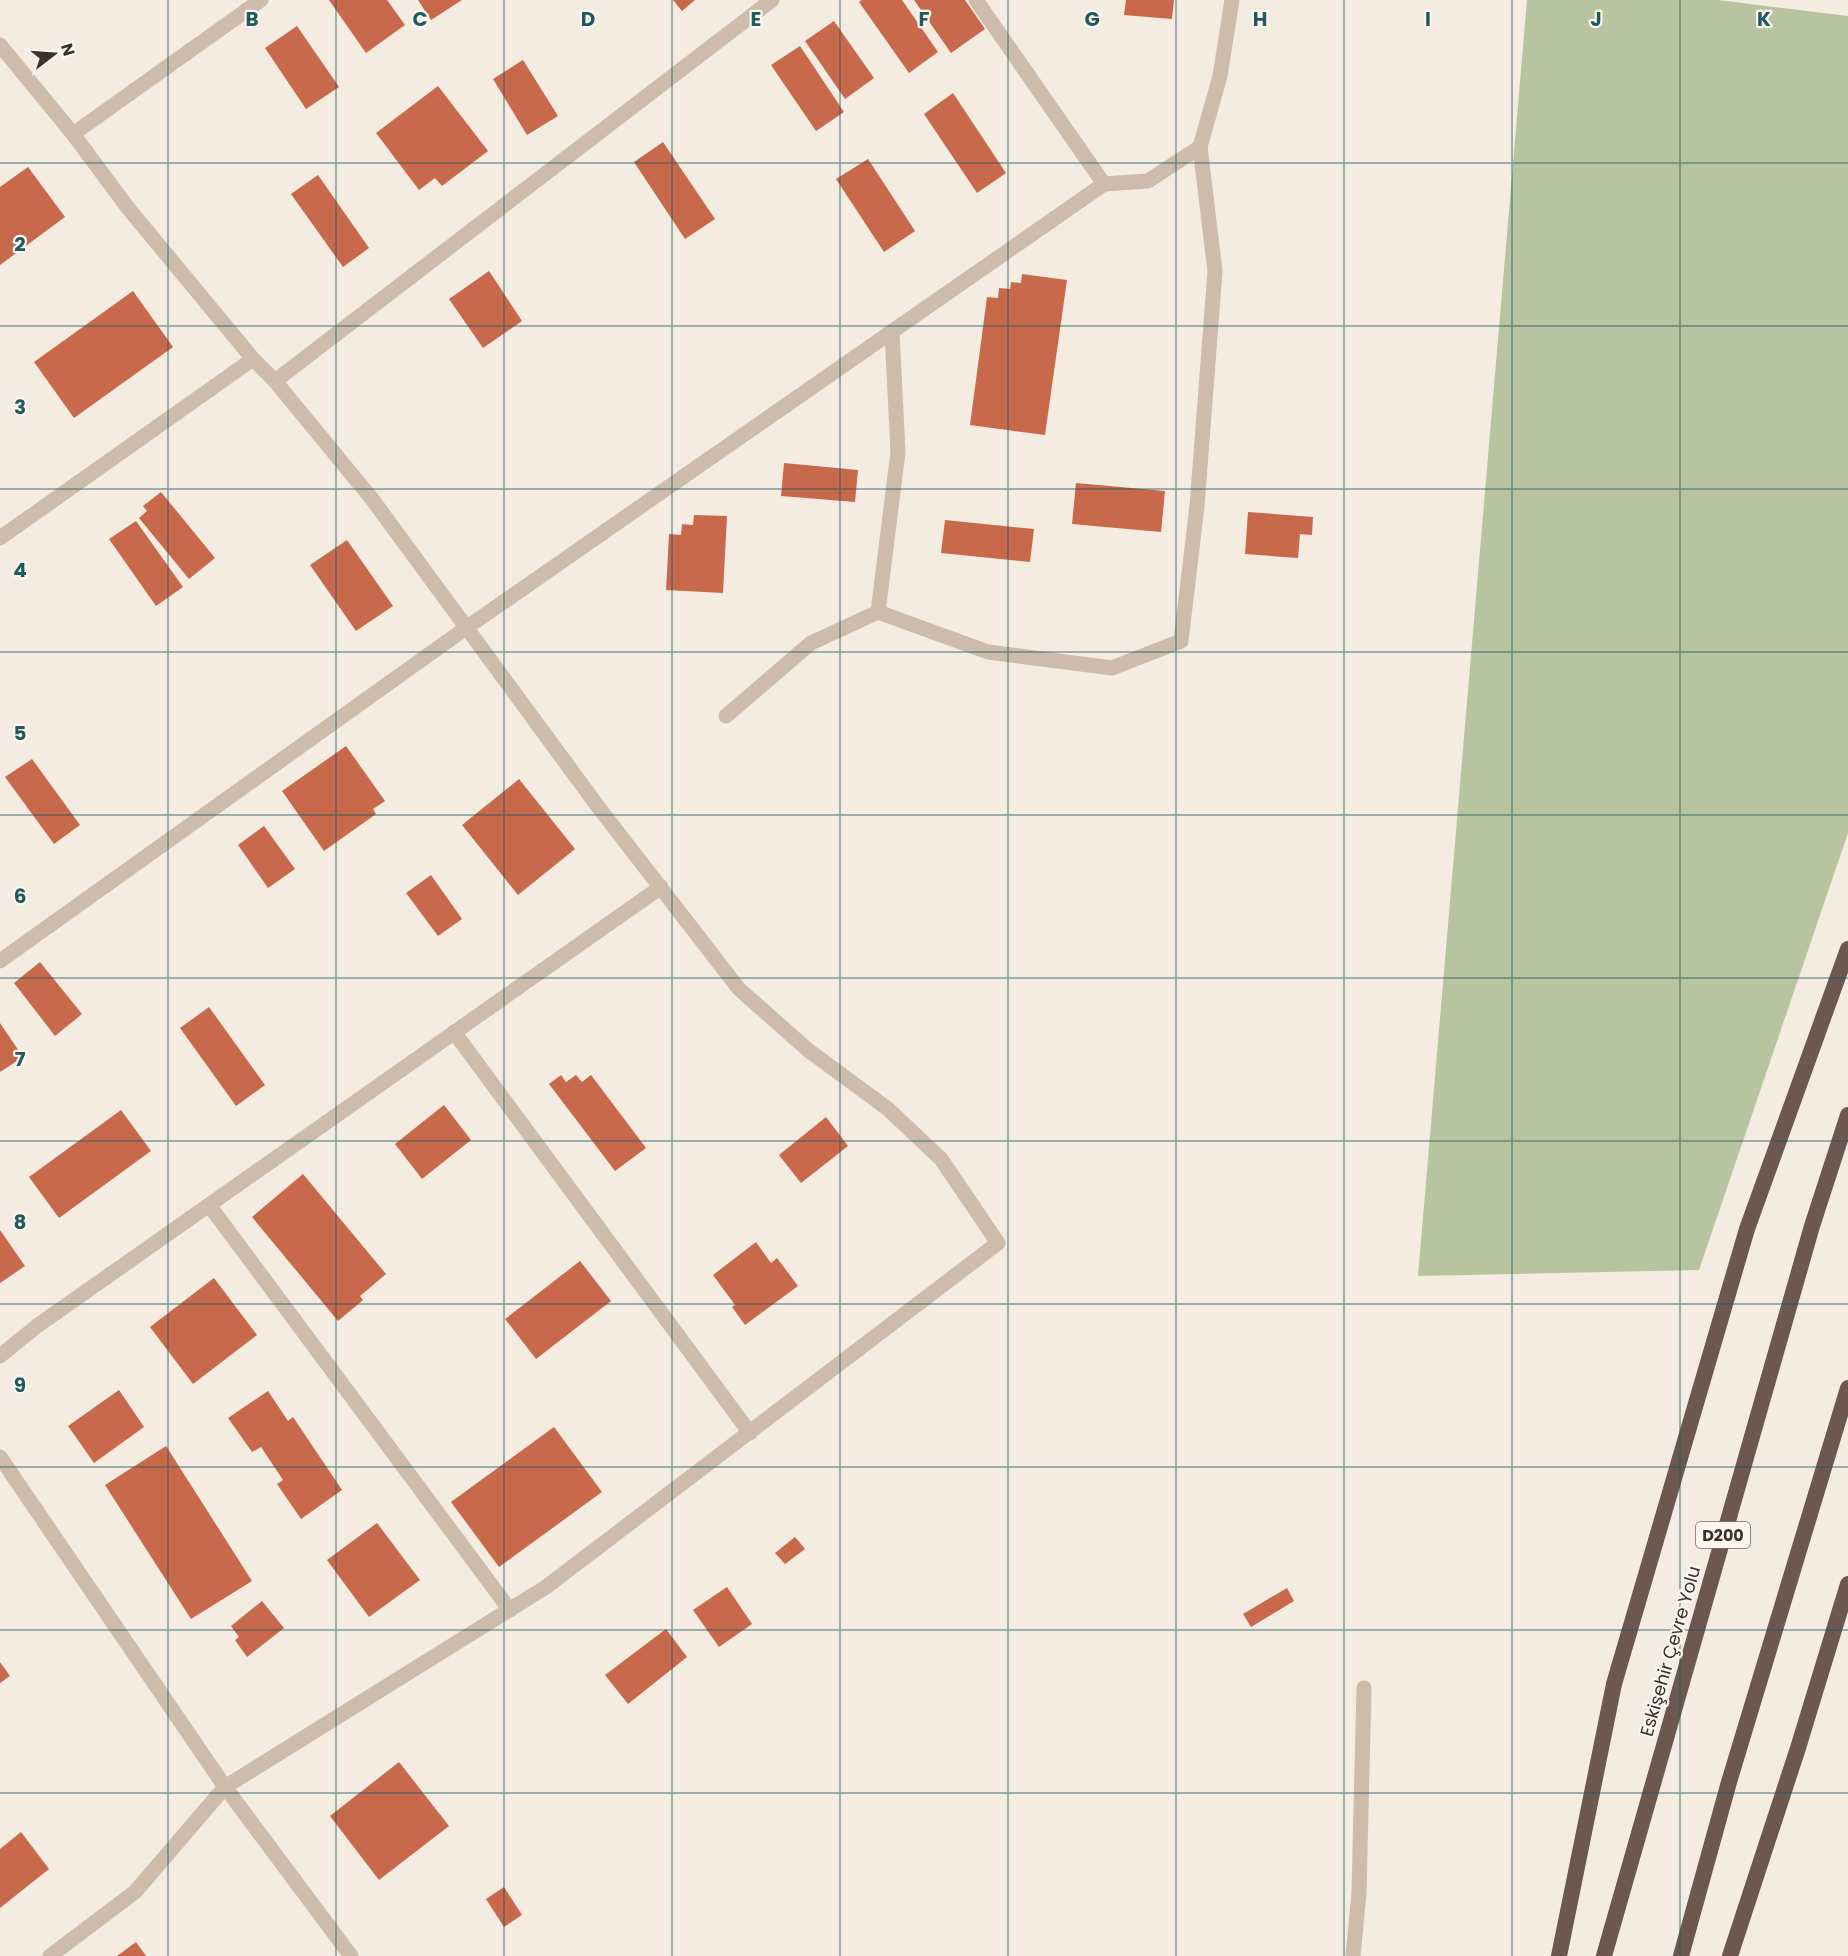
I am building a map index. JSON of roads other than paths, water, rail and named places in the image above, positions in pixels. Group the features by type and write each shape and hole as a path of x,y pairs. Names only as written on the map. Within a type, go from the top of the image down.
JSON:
{"highway":[{"path":"1558,1956 1614,1684 1748,1229 1848,949"},
{"name":"Eskişehir Çevre Yolu","path":"1604,1956 1808,1237 1848,1115"},
{"path":"1680,1956 1729,1782 1848,1388"},
{"path":"1730,1956 1798,1748 1848,1584"}],"street":[{"path":"73,134 261,0"},
{"path":"275,381 772,0"},
{"path":"976,0 1104,184"},
{"path":"726,716 811,643 878,612 988,652 1112,668 1180,641 1197,506 1215,271 1200,147 1220,76 1232,0"},
{"path":"0,45 73,134 128,208 372,499 599,808 739,989 808,1050 888,1109 941,1159 998,1243 546,1587 225,1787 135,1892 50,1956"},
{"path":"0,962 466,628 1104,184 1148,181 1200,147"},
{"path":"878,612 898,452 892,332"},
{"path":"0,538 253,359"},
{"path":"0,1356 37,1326 661,888"},
{"path":"454,1032 750,1433"},
{"path":"209,1205 510,1610"},
{"path":"0,1457 225,1787 351,1956"},
{"path":"1353,1956 1359,1893 1364,1688"}]}
